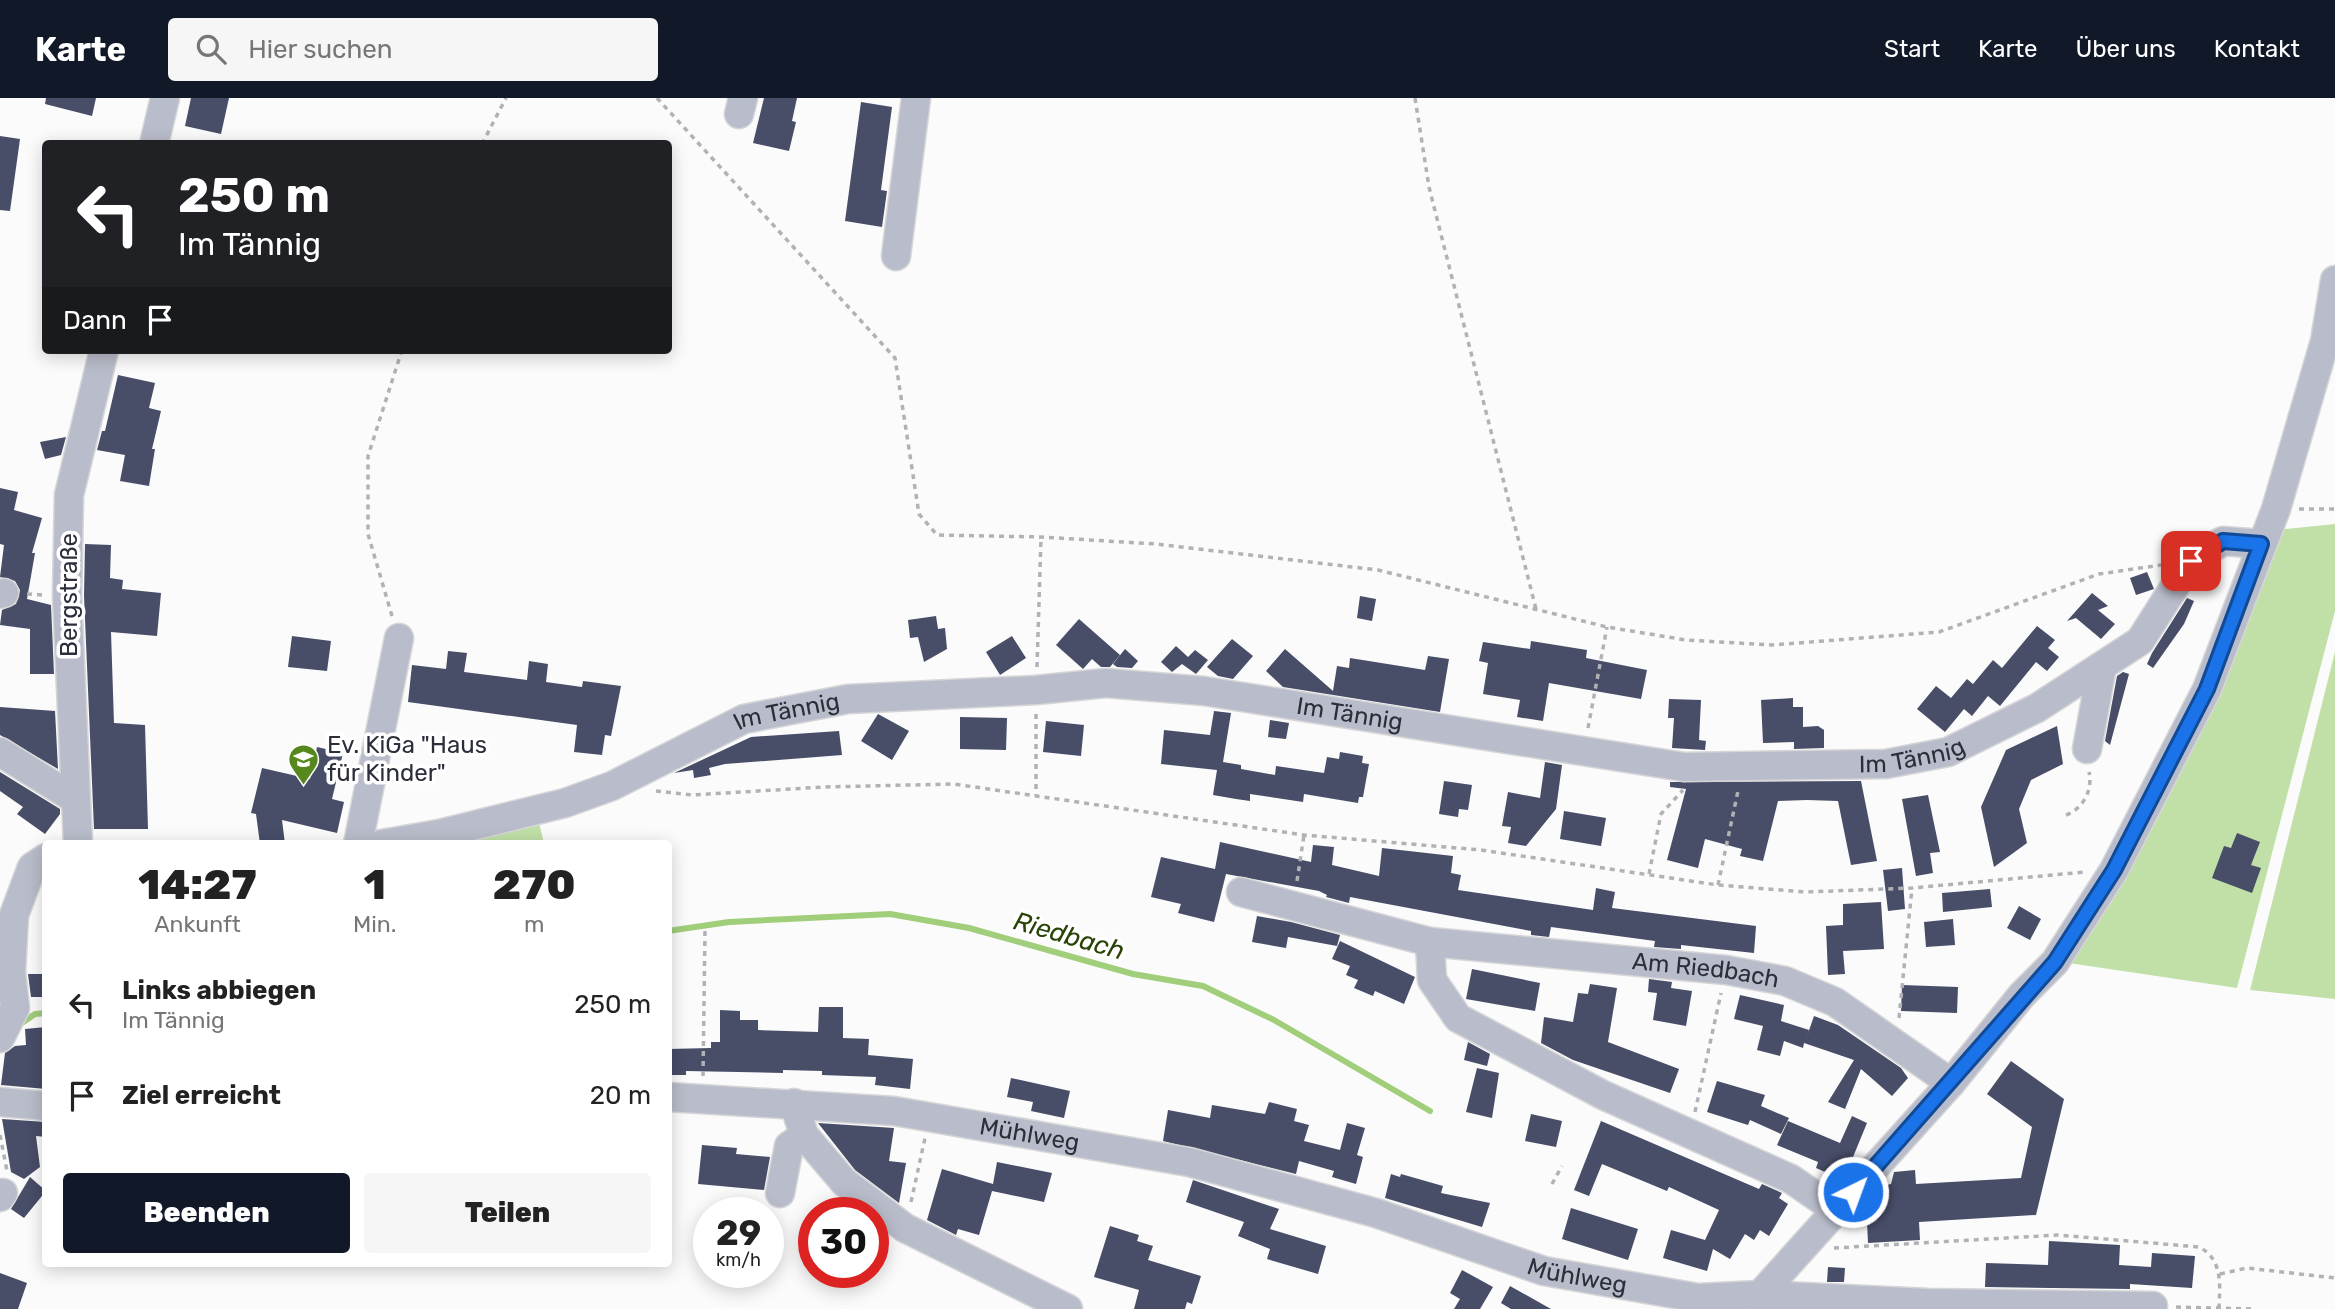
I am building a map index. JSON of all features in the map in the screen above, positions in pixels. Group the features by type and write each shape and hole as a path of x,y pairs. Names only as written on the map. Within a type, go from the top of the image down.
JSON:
{"street":[{"path":"155,140 165,98"},
{"path":"896,256 916,98"},
{"path":"1767,1302 1802,1250 1951,1083 2022,995 2055,962 2114,870 2207,689 2276,509 2325,341 2335,280"},
{"name":"Bergstraße","path":"78,840 67,596 69,495 103,354"},
{"name":"Im Tännig","path":"405,840 565,803 612,786 744,719 848,699 1036,690 1107,683 1204,691 1684,767 1858,766 1948,752 2037,708 2140,641 2191,561 2223,541 2261,544"},
{"path":"359,840 399,638"},
{"path":"2087,749 2102,666"},
{"path":"0,751 75,799"},
{"path":"0,1038 15,1008 5,972 7,914 32,867 42,861"},
{"name":"Am Riedbach","path":"1241,892 1405,933 1430,942 1726,970 1785,981 1835,1002 1951,1083"},
{"path":"1430,942 1432,980 1458,1018 1603,1095 1791,1179 1836,1210"},
{"name":"Mühlweg","path":"672,1097 894,1111 1189,1162 1376,1213 1545,1272 1698,1298 1767,1302 2152,1306"},
{"path":"0,1102 42,1106"},
{"path":"794,1103 804,1135 845,1182 905,1228 1068,1309"},
{"path":"780,1193 789,1146 804,1135"}],"path":[{"path":"484,140 506,98"},
{"path":"657,98 894,358 919,514 936,536 1041,537 1156,544 1364,569 1607,627 1686,640 1772,645 1881,639 1939,632 2099,574 2191,561"},
{"path":"1415,98 1429,187 1536,609"},
{"path":"399,638 369,534 368,456 401,354"},
{"path":"2276,509 2335,509"},
{"path":"2,593 67,596"},
{"path":"1584,751 1607,627"},
{"path":"2066,815 2076,811 2084,801 2091,779 2087,749"},
{"path":"1649,874 1661,814 1683,791 1684,767"},
{"path":"1718,886 1743,768"},
{"path":"652,790 692,795 824,787 954,784 1304,835 1481,850 1718,886 1805,892 1912,888 2114,870"},
{"path":"1293,906 1304,835"},
{"path":"1898,1046 1900,993 1912,888"},
{"path":"703,1099 705,931"},
{"path":"1690,1134 1726,970"},
{"path":"905,1228 929,1118"},
{"path":"0,1135 8,1174 1,1195"},
{"path":"1552,1184 1562,1166"},
{"path":"1802,1250 2058,1235 2199,1247 2207,1251 2220,1274 2219,1308"},
{"path":"2220,1274 2247,1269 2335,1278"},
{"path":"2152,1306 2255,1309"}],"green space":[{"path":"2335,524 2335,611 2237,988 2062,962 2277,530"},
{"path":"2335,652 2335,999 2250,990"},
{"path":"538,819 543,840 451,840"}],"building":[{"path":"46,98 96,98 92,116 45,104"},
{"path":"191,98 229,98 221,134 185,126"},
{"path":"764,98 797,98 792,121 796,122 789,151 753,143"},
{"path":"861,102 892,107 881,190 887,191 882,227 845,221"},
{"path":"0,136 20,139 10,211 0,210"},
{"path":"118,375 155,383 149,408 161,411 152,449 155,449 149,486 120,481 125,455 97,450 102,431 105,431"},
{"path":"66,437 61,455 45,459 40,442"},
{"path":"0,488 18,492 14,510 42,518 32,553 35,553 27,599 51,605 54,674 30,674 30,629 0,625 2,610 16,604 20,590 15,581 0,577 4,545 0,544"},
{"path":"85,544 111,545 110,578 123,580 122,589 161,593 157,636 111,632 114,723 145,725 148,829 94,829 84,596"},
{"path":"2147,572 2154,589 2136,595 2130,578"},
{"path":"2092,593 2108,606 2098,610 2115,624 2101,639 2076,618 2067,621"},
{"path":"1360,596 1376,599 1372,621 1357,618"},
{"path":"2187,598 2194,601 2184,624 2153,668 2147,664 2152,653"},
{"path":"936,616 938,629 945,628 947,649 924,662 918,637 910,638 908,620"},
{"path":"1079,619 1120,655 1110,667 1101,667 1092,659 1083,669 1056,645"},
{"path":"2037,626 2055,640 2048,648 2059,657 2047,671 2036,662 2000,706 1988,696 1972,716 1964,709 1945,732 1917,709 1936,686 1951,698 1967,679 1973,684 1993,660 2002,668"},
{"path":"292,636 331,641 327,671 288,667"},
{"path":"1012,636 1026,658 1000,675 986,652"},
{"path":"1232,639 1253,656 1233,679 1218,676 1207,667"},
{"path":"1531,641 1587,650 1586,658 1647,670 1641,699 1549,683 1543,721 1517,717 1520,700 1483,694 1488,663 1479,661 1483,642 1530,649"},
{"path":"1176,646 1188,657 1195,650 1208,660 1196,674 1182,664 1172,672 1161,662"},
{"path":"1125,649 1138,661 1132,668 1117,667 1113,664"},
{"path":"1285,649 1333,691 1337,666 1349,668 1350,658 1425,670 1428,656 1449,659 1440,712 1283,687 1266,671"},
{"path":"448,651 467,653 464,672 527,680 529,661 548,664 546,682 582,687 583,681 621,686 611,736 605,735 602,755 574,752 577,725 408,702 412,665 446,669"},
{"path":"2123,672 2129,674 2110,745 2105,741 2117,676"},
{"path":"1793,698 1793,707 1803,707 1803,727 1818,726 1824,730 1824,748 1794,749 1794,742 1763,743 1761,700"},
{"path":"1669,699 1701,700 1699,740 1706,741 1705,750 1672,748 1674,718 1668,718"},
{"path":"0,707 55,711 58,769 0,735"},
{"path":"1214,711 1231,713 1223,762 1241,765 1241,769 1275,775 1276,766 1324,773 1327,757 1339,759 1340,752 1363,756 1362,763 1369,764 1363,797 1359,797 1358,803 1304,794 1303,802 1250,794 1250,801 1236,799 1213,795 1217,770 1161,764 1164,730 1210,735"},
{"path":"878,714 909,731 892,760 861,741"},
{"path":"960,717 1007,718 1006,750 960,749"},
{"path":"1270,720 1289,723 1286,739 1268,737"},
{"path":"1046,721 1084,725 1081,756 1043,752"},
{"path":"2057,726 2063,764 2031,780 2019,809 2027,843 1994,867 1981,807 2006,750"},
{"path":"839,731 842,755 725,764 709,768 711,775 694,778 693,770 674,773 751,737"},
{"path":"317,747 343,753 332,799 344,802 337,833 282,820 284,840 259,840 256,814 251,813 262,768 310,779"},
{"path":"1545,762 1562,765 1556,809 1526,846 1508,843 1511,827 1502,826 1508,792 1540,798"},
{"path":"0,772 60,809 60,814 45,834 17,814 23,807 0,791"},
{"path":"1444,781 1472,785 1468,810 1459,809 1458,817 1439,814"},
{"path":"1861,781 1877,861 1851,865 1838,801 1807,800 1778,801 1763,861 1740,856 1742,849 1705,839 1698,868 1667,860 1686,789 1670,787 1670,782"},
{"path":"1928,795 1940,852 1930,853 1933,873 1916,876 1902,799"},
{"path":"1564,811 1606,818 1601,846 1560,839"},
{"path":"2237,833 2260,842 2251,865 2261,868 2252,893 2212,878 2224,846 2231,848"},
{"path":"1220,842 1311,862 1313,845 1334,847 1332,865 1379,876 1382,848 1453,856 1451,873 1461,875 1458,890 1593,910 1596,888 1615,892 1612,908 1756,926 1754,953 1681,945 1681,949 1654,947 1655,941 1551,927 1549,937 1531,935 1531,931 1350,897 1349,903 1326,897 1327,895 1319,891 1226,874 1214,922 1178,913 1181,904 1151,897 1161,857 1215,869"},
{"path":"1902,868 1905,909 1888,911 1883,870"},
{"path":"1990,889 1992,907 1943,912 1942,893"},
{"path":"1881,902 1884,949 1843,951 1845,974 1828,975 1826,926 1843,925 1843,904"},
{"path":"2019,906 2041,919 2030,940 2007,928"},
{"path":"1257,916 1340,935 1337,946 1288,937 1286,948 1252,942"},
{"path":"1953,919 1955,945 1926,947 1924,922"},
{"path":"1340,941 1415,977 1404,1004 1375,991 1373,996 1354,988 1358,980 1346,975 1350,966 1332,959"},
{"path":"1472,969 1540,983 1535,1011 1466,999"},
{"path":"28,974 42,974 42,997 31,997"},
{"path":"1649,979 1672,982 1671,988 1692,991 1686,1026 1653,1020 1657,993 1648,992"},
{"path":"1590,984 1617,988 1608,1042 1679,1069 1670,1093 1573,1060 1541,1043 1544,1017 1573,1022 1578,993 1588,994"},
{"path":"1902,985 1958,987 1957,1013 1901,1011"},
{"path":"1740,995 1784,1005 1781,1021 1809,1030 1806,1039 1814,1016 1838,1025 1901,1068 1908,1078 1892,1096 1861,1069 1845,1109 1828,1102 1854,1060 1804,1043 1803,1048 1784,1041 1780,1056 1757,1050 1763,1026 1734,1019"},
{"path":"819,1007 843,1007 843,1038 869,1039 868,1055 913,1059 910,1089 875,1085 876,1077 822,1075 822,1071 686,1071 686,1075 672,1075 672,1049 711,1048 711,1042 720,1042 720,1010 740,1011 740,1020 758,1020 758,1030 818,1032"},
{"path":"42,1027 42,1089 1,1085 5,1053 15,1046 26,1045 25,1029"},
{"path":"1468,1042 1490,1054 1487,1066 1464,1060"},
{"path":"2011,1061 2064,1099 2036,1215 1919,1222 1920,1240 1868,1243 1866,1202 1870,1198 1881,1197 1881,1186 1891,1184 1894,1172 1915,1170 1916,1184 2021,1178 2032,1127 1987,1094"},
{"path":"1477,1068 1499,1073 1492,1118 1466,1112"},
{"path":"1011,1078 1070,1091 1064,1118 1031,1111 1033,1102 1007,1097"},
{"path":"1717,1081 1765,1095 1761,1106 1789,1118 1781,1134 1750,1120 1748,1125 1707,1112"},
{"path":"1269,1102 1297,1109 1294,1121 1309,1125 1304,1141 1340,1150 1347,1123 1365,1128 1357,1155 1363,1157 1356,1184 1332,1177 1334,1171 1299,1161 1296,1174 1163,1141 1168,1110 1210,1118 1212,1105 1265,1114"},
{"path":"1531,1114 1562,1121 1556,1147 1525,1141"},
{"path":"1852,1116 1867,1123 1846,1174 1834,1169 1832,1175 1816,1168 1818,1162 1777,1145 1788,1121 1840,1143"},
{"path":"2,1119 42,1122 42,1137 36,1136 40,1167 24,1179 11,1172"},
{"path":"1601,1121 1759,1189 1762,1184 1782,1193 1779,1198 1788,1204 1769,1236 1760,1230 1754,1240 1745,1234 1730,1259 1713,1249 1707,1271 1663,1258 1671,1230 1705,1240 1719,1210 1669,1187 1667,1191 1602,1164 1589,1196 1574,1190"},
{"path":"818,1123 894,1128 889,1161 906,1163 899,1203 855,1170"},
{"path":"702,1145 737,1148 736,1154 770,1157 764,1190 698,1184"},
{"path":"997,1162 1052,1173 1044,1202 992,1191 979,1235 958,1229 956,1235 927,1220 942,1169 993,1184"},
{"path":"1391,1174 1400,1177 1401,1174 1443,1186 1441,1193 1490,1203 1482,1227 1385,1198"},
{"path":"30,1177 42,1188 42,1196 24,1218 11,1209"},
{"path":"1193,1180 1279,1209 1270,1229 1326,1246 1318,1274 1267,1259 1270,1249 1238,1236 1244,1222 1186,1202"},
{"path":"1571,1208 1638,1229 1628,1260 1562,1239"},
{"path":"1110,1226 1139,1235 1137,1241 1153,1246 1148,1260 1201,1276 1192,1304 1187,1302 1185,1309 1134,1309 1139,1290 1094,1277"},
{"path":"2049,1241 2120,1245 2119,1265 2151,1267 2152,1253 2195,1256 2192,1288 2130,1284 2130,1289 1985,1287 1986,1263 2048,1265"},
{"path":"1828,1267 1845,1268 1844,1282 1827,1282"},
{"path":"1462,1270 1493,1287 1480,1309 1454,1309 1460,1299 1450,1293"},
{"path":"0,1273 27,1283 18,1309 0,1309"},
{"path":"1510,1286 1551,1309 1511,1309 1501,1303"}],"waterway":[{"name":"Riedbach","path":"672,930 729,922 890,914 969,928 1133,974 1203,986 1274,1020 1430,1111"},
{"name":"Riedbach","path":"19,1025 35,1014 42,1013"}],"place":[{"name":"Ev. KiGa \"Haus für Kinder\"","path":"304,786"}],"route":[{"path":"1853,1192 1951,1083 2022,995 2055,962 2114,870 2207,689 2261,544 2223,541 2191,561"}]}
